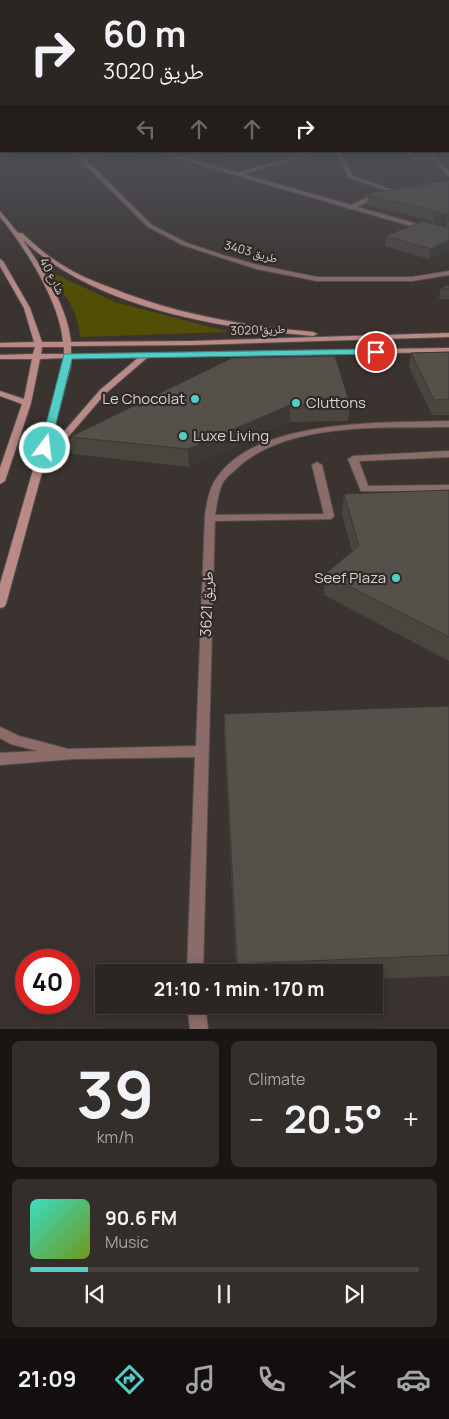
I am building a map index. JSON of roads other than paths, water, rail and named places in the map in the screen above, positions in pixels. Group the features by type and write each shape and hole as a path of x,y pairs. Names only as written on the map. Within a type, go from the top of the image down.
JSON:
{"street":[{"name":"طريق 3403","path":"119,195 150,226 185,244 257,267 317,279 412,279 449,273"},
{"path":"306,195 449,235"},
{"path":"350,208 381,195"},
{"name":"شارع 40","path":"0,213 14,229 64,326 68,345 67,366 41,465 0,604"},
{"path":"435,230 442,227"},
{"path":"14,229 56,264 78,276 126,296 186,316 286,332 368,338"},
{"path":"0,260 27,308 39,345 27,403 0,481"},
{"name":"طريق 3020","path":"0,346 449,335"},
{"name":"طريق 3020","path":"0,357 449,351"},
{"path":"41,465 108,386 122,372 145,356"},
{"path":"0,394 27,403"},
{"name":"طريق 3621","path":"195,964 210,518 213,497 221,478 240,461 261,448 292,437 327,430 449,424"},
{"path":"449,454 353,459 364,489 449,488"},
{"path":"210,518 327,518 329,516 316,465"},
{"path":"0,732 16,740 73,754"},
{"path":"0,759 73,754 201,752"},
{"path":"197,1014 198,1029"}],"place":[{"name":"Le Chocolat","path":"195,399"},
{"name":"Cluttons","path":"296,403"},
{"name":"Luxe Living","path":"183,436"},
{"name":"Seef Plaza","path":"396,578"}]}
